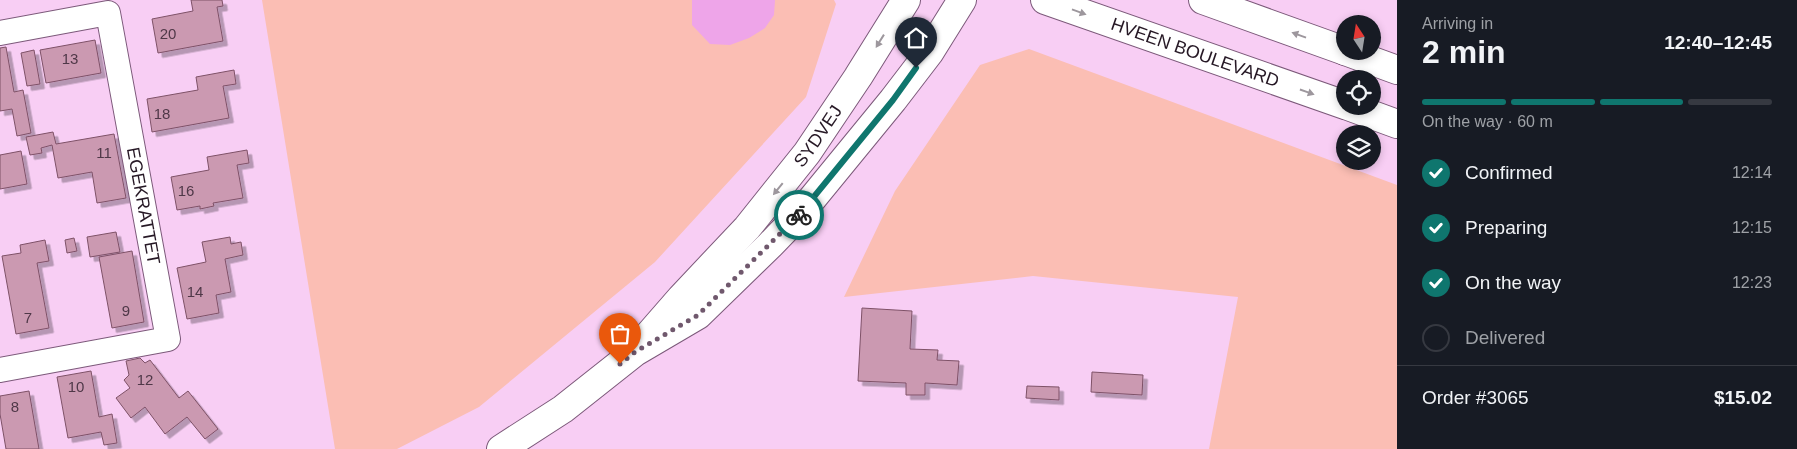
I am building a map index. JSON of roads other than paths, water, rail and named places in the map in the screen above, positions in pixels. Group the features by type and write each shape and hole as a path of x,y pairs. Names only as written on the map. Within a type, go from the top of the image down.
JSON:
{"main road":[{"name":"SYDVEJ","path":"635,352 681,298 747,228 807,153 858,77 906,0"},
{"name":"SYDVEJ","path":"501,449 563,409 635,352 698,315 798,216 893,100 928,53 962,0"},
{"name":"HVEEN BOULEVARD","path":"1045,0 1336,102"},
{"path":"1203,0 1336,48"},
{"path":"1370,60 1397,70"},
{"name":"HVEEN BOULEVARD","path":"1372,115 1397,124"}],"street":[{"name":"EGEKRATTET","path":"0,33 108,13 168,339 0,370"}]}
